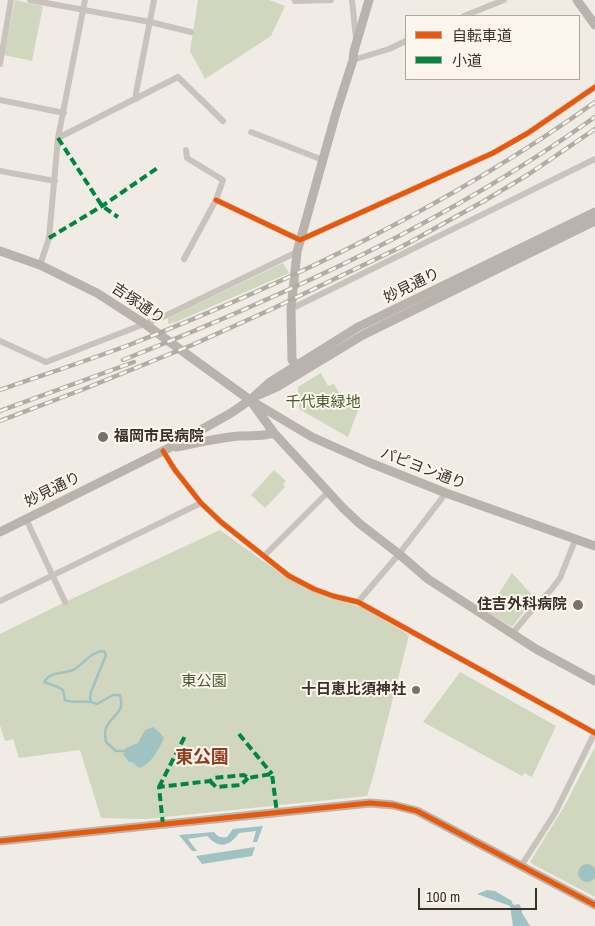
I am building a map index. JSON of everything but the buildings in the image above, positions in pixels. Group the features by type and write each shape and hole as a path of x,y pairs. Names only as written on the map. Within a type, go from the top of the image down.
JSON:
{"main road":[{"path":"297,365 292,360 291,309 297,252 369,0"},
{"path":"577,0 595,25"},
{"name":"妙見通り","path":"250,400 270,382 358,328 595,212"},
{"name":"妙見通り","path":"0,532 166,450 250,400 277,387 363,335 595,222"},
{"name":"吉塚通り","path":"0,251 40,265 97,293 145,324 250,400"},
{"path":"250,400 274,433 360,524 428,579 536,649 595,680"},
{"name":"パピヨン通り","path":"250,400 312,437 368,462 595,546"},
{"path":"166,450 223,438 262,436 274,433"},
{"path":"0,841 370,803 393,805 417,811 595,905"}],"street":[{"path":"0,64 11,0"},
{"path":"30,0 150,22 191,32"},
{"path":"40,265 50,238 58,138 85,0"},
{"path":"136,99 154,0"},
{"path":"295,0 331,0"},
{"path":"352,0 357,42"},
{"path":"466,15 504,0"},
{"path":"353,60 389,49 405,41"},
{"path":"58,138 178,77 223,121"},
{"path":"216,200 300,240 493,153 528,134 595,87"},
{"path":"0,100 64,113"},
{"path":"251,132 322,160"},
{"path":"184,259 216,200 223,180 187,158 186,150"},
{"path":"291,309 595,160"},
{"path":"0,171 55,181"},
{"path":"0,341 46,362 165,316 297,252"},
{"path":"166,450 175,470 201,503 221,522 289,576 314,589 358,602 595,733 555,813 521,866"},
{"path":"264,556 328,492"},
{"path":"358,602 399,554 446,492"},
{"path":"0,601 201,503"},
{"path":"26,519 65,602"},
{"path":"512,634 560,578 576,538"}],"green space":[{"path":"15,0 43,6 32,61 4,55"},
{"path":"198,0 269,0 285,6 271,36 205,79 190,51"},
{"path":"283,263 289,273 168,324 168,318"},
{"name":"千代東緑地","path":"321,373 328,386 334,384 342,398 360,405 348,437 299,409 298,387"},
{"path":"274,470 286,481 283,484 285,487 265,508 251,495"},
{"name":"東公園","path":"220,530 288,578 312,591 364,608 409,635 367,796 146,819 101,818 80,750 19,758 13,739 5,741 0,725 0,634"},
{"path":"512,573 535,598 512,627 487,612"},
{"path":"460,672 556,726 532,777 524,773 522,776 423,722"},
{"path":"595,747 595,897 530,862 565,805"}],"water":[{"path":"153,727 164,738 151,760 139,768 132,762 129,762 123,754 126,748 138,743 145,730"},
{"path":"263,826 257,842 253,842 256,831 239,833 228,844 224,845 216,843 207,836 188,839 197,851 192,851 179,835 214,832 218,836 227,837 233,829"},
{"path":"255,847 252,856 202,864 196,856"},
{"path":"587,864 593,867 596,873 593,879 587,882 581,879 578,873 581,867"},
{"path":"487,890 495,891 512,901 514,905 519,904 530,926 513,926 510,906 477,894"}],"waterway":[{"path":"91,701 91,692 106,655 104,651 91,655 73,670 52,675 44,682 63,690 65,700 69,701 97,704 113,695 120,695 120,709 107,726 105,738 106,742 116,751 127,751"}],"railway":[{"path":"0,390 129,345 190,320 310,267 370,238 485,174 595,102"},
{"path":"123,360 246,309 366,253 483,190 540,155 595,117"},
{"path":"0,421 192,345 403,246 529,174 595,129"},
{"path":"0,411 134,362"}],"marked path":[{"path":"58,138 102,206 118,217"},
{"path":"49,238 102,206 159,167"},
{"path":"239,734 272,774"},
{"path":"159,787 185,736"},
{"path":"163,825 159,787 210,781 214,778 244,775 248,778 272,774 277,813"},
{"path":"210,781 216,787 241,785 248,778"}],"cycle path":[{"path":"216,200 300,240 493,153 528,133 595,87"},
{"path":"163,451 175,470 201,503 221,522 289,576 314,589 358,602 595,733"},
{"path":"0,841 370,803 393,805 417,811 595,905"}],"place":[{"name":"福岡市民病院","path":"103,437"},
{"name":"住吉外科病院","path":"578,605"},
{"name":"十日恵比須神社","path":"416,690"}],"district":[{"name":"東公園","path":"202,758"}]}
